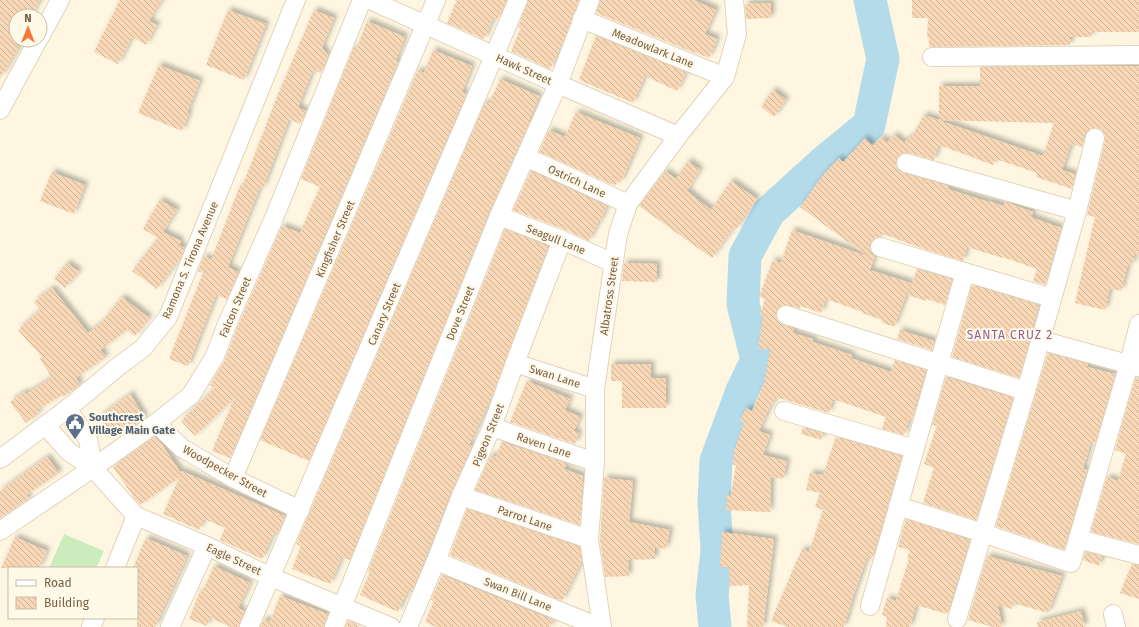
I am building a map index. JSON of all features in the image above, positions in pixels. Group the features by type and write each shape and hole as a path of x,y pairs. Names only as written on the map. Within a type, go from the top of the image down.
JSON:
{"street":[{"path":"48,22 60,0"},
{"name":"Ramona S. Tirona Avenue","path":"0,459 68,409 120,365 143,348 168,317 296,0"},
{"name":"Falcon Street","path":"0,531 93,468 156,423 191,395 215,356 227,324 274,218 362,0"},
{"name":"Hawk Street","path":"370,0 678,136"},
{"name":"Kingfisher Street","path":"233,478 436,0"},
{"name":"Canary Street","path":"249,627 518,0"},
{"name":"Dove Street","path":"334,627 499,216 558,84 590,0"},
{"name":"Albatross Street","path":"600,627 589,539 595,462 595,389 618,234 628,204 724,77 737,34 734,0"},
{"name":"Meadowlark Lane","path":"582,19 724,77"},
{"path":"0,110 34,48"},
{"path":"932,57 1139,55"},
{"path":"957,619 1026,391 1078,211 1095,138"},
{"name":"Ostrich Lane","path":"526,157 628,204"},
{"path":"906,163 1078,211"},
{"name":"Seagull Lane","path":"499,216 562,240 613,263"},
{"name":"Pigeon Street","path":"408,627 436,561 461,496 492,427 514,363 562,240"},
{"path":"880,247 1052,298"},
{"path":"870,606 964,272"},
{"path":"786,315 1026,391"},
{"path":"898,506 1071,563 1134,366 1139,324"},
{"path":"1040,340 1134,366"},
{"name":"Swan Lane","path":"514,363 595,389"},
{"path":"68,409 88,439 93,468"},
{"path":"784,411 914,449"},
{"name":"Woodpecker Street","path":"156,423 182,448 233,478 300,510"},
{"name":"Eagle Street","path":"45,425 69,452 93,468 136,516 207,546 271,577 391,627"},
{"name":"Raven Lane","path":"492,427 595,462"},
{"name":"Parrot Lane","path":"461,496 589,539"},
{"path":"115,567 136,516"},
{"path":"1078,539 1139,555"},
{"path":"170,627 207,546"},
{"name":"Swan Bill Lane","path":"436,561 600,627"}],"green space":[{"path":"64,534 104,551 96,567 49,567"}],"building":[{"path":"0,0 40,0 36,8 8,8 8,48 18,48 0,79"},
{"path":"120,0 162,0 149,21 157,25 146,45 132,37 118,64 94,52"},
{"path":"457,0 507,0 498,19 494,17 484,39 447,23"},
{"path":"528,0 579,0 563,43 550,69 511,51 521,28 518,27"},
{"path":"600,0 694,0 716,10 705,34 717,39 709,58 596,13"},
{"path":"912,0 1139,0 1139,32 1091,32 1091,37 1070,37 1070,45 929,47 929,38 927,38 928,18 912,18"},
{"path":"771,3 771,18 746,19 745,4"},
{"path":"228,10 266,24 244,80 206,65"},
{"path":"314,10 334,18 322,48 328,55 321,73 313,70 298,107 306,111 300,124 289,119 263,188 260,187 228,267 238,272 227,299 216,295 188,366 169,359 203,273 198,271 204,256 211,260 240,186 242,187 277,97"},
{"path":"367,21 405,37 396,60 398,62 230,458 212,451 235,397 195,436 181,421 215,388 210,385 225,360 237,328 282,226 300,233 320,187 301,179 354,47 357,48"},
{"path":"596,36 686,72 677,91 645,76 633,103 579,80"},
{"path":"433,50 472,66 462,92 466,94 309,461 260,440 418,70 424,73"},
{"path":"159,65 200,81 187,113 189,114 182,131 138,113"},
{"path":"1139,66 1139,255 1135,253 1132,265 1128,264 1121,291 1110,288 1105,310 1075,303 1095,217 1087,215 1105,141 1105,135 1102,130 1092,128 1088,130 1082,147 1071,144 1062,170 1075,174 1072,189 1036,177 1037,173 996,159 993,165 939,145 934,160 909,153 899,155 896,160 896,165 898,170 903,173 949,186 948,189 989,202 1004,206 1005,202 1033,212 1031,217 1061,228 1045,285 1033,281 1037,269 1003,257 967,247 963,261 883,234 882,237 873,239 870,244 870,249 872,254 875,256 870,270 911,283 894,327 881,322 882,320 862,313 863,312 826,299 821,313 801,306 800,308 784,305 776,312 776,317 779,322 794,329 793,333 813,339 813,342 852,355 851,358 891,372 895,360 926,370 912,419 910,418 904,435 882,429 886,417 833,399 829,413 776,397 772,405 771,404 759,431 770,435 763,455 787,461 783,479 771,477 770,512 726,510 727,495 731,495 736,465 733,465 734,451 744,422 740,421 746,408 752,411 764,383 770,350 758,348 763,315 760,315 765,299 759,297 773,260 781,263 792,230 867,256 800,207 822,176 839,158 843,162 865,138 873,146 882,137 887,143 894,135 904,143 909,137 911,138 924,115 1043,156 1054,123 939,120 939,86 980,86 980,67"},
{"path":"500,79 539,96 530,121 489,212 350,560 342,557 330,584 292,569 301,546 296,544 485,102 489,104"},
{"path":"773,90 786,100 774,117 761,107"},
{"path":"576,112 640,138 621,182 617,181 615,186 539,152 549,130 565,137"},
{"path":"688,161 700,170 687,191 711,210 731,181 757,199 736,229 734,227 712,258 639,206 665,171 676,179"},
{"path":"531,171 607,206 589,241 566,230 513,210"},
{"path":"52,172 85,185 74,214 40,201"},
{"path":"160,200 177,210 163,232 181,241 179,245 185,248 179,262 178,261 157,289 132,271 158,238 143,229"},
{"path":"505,229 548,246 495,389 469,445 472,446 451,492 412,592 408,590 398,612 360,595 370,572 368,571"},
{"path":"67,263 79,272 65,288 54,279"},
{"path":"624,263 657,264 657,282 622,281"},
{"path":"917,269 952,279 945,305 908,295"},
{"path":"972,285 1039,305 1019,378 952,357"},
{"path":"52,288 88,333 101,323 122,297 149,318 135,336 127,330 100,350 106,357 76,378 80,385 63,397 62,395 37,410 39,413 26,423 10,402 24,392 26,394 52,378 40,359 42,357 18,330 40,310 34,302"},
{"path":"900,330 934,341 932,350 897,339"},
{"path":"1048,353 1088,364 1087,367 1115,374 1095,444 1091,442 1083,469 1087,470 1064,550 996,526"},
{"path":"611,364 651,364 651,378 666,378 666,408 622,408 622,381 611,381"},
{"path":"946,377 1013,398 976,520 923,503 934,468 924,464 937,426 932,425"},
{"path":"1135,379 1139,380 1139,544 1091,532 1107,477 1118,481 1126,454 1115,450"},
{"path":"527,381 570,399 565,410 580,417 574,431 579,433 575,444 510,422"},
{"path":"130,394 145,418 122,435 117,429 111,433 99,417"},
{"path":"803,428 823,433 821,440 801,434"},
{"path":"155,437 161,443 181,473 182,471 285,516 277,535 273,534 262,559 220,540 225,528 204,519 199,530 163,514 180,477 140,505 113,467"},
{"path":"836,437 902,456 872,559 867,557 844,627 788,627 771,621 802,549 809,552 823,510 815,507 820,493 806,490 810,473 823,475"},
{"path":"502,442 567,463 564,469 583,476 580,525 475,490 491,455 496,457"},
{"path":"47,457 59,473 26,495 29,499 0,518 0,491"},
{"path":"604,478 633,481 629,522 670,530 666,549 655,547 655,559 628,560 629,576 605,577 600,540"},
{"path":"467,509 580,547 582,561 562,601 450,555"},
{"path":"906,519 970,540 947,614 916,605 910,627 886,627 887,617 882,615 887,598 896,601 909,559 907,558 910,550 898,547"},
{"path":"722,532 774,539 763,627 747,627 749,585 730,586 729,567 720,567"},
{"path":"15,537 47,551 39,567 1,568"},
{"path":"146,538 187,556 155,627 137,627 138,567 133,567"},
{"path":"1085,552 1102,556 1099,566 1083,560"},
{"path":"987,556 1062,576 1048,613 1013,603 1012,609 998,605 1002,627 993,627 968,620"},
{"path":"1132,564 1139,565 1139,599 1120,593"},
{"path":"214,566 250,583 238,608 244,611 239,627 231,627 210,618 207,626 189,619 200,591 202,592"},
{"path":"442,575 553,620 550,627 436,627 425,622 434,601 431,600"},
{"path":"280,596 328,614 324,627 260,627 264,619 270,622"},
{"path":"1081,611 1085,627 1038,627 1037,622"},
{"path":"348,621 359,626 359,627 345,627"}],"waterway":[{"path":"715,627 712,595 717,551 714,502 716,461 742,391 757,360 743,304 745,256 769,212 824,162 869,125 883,59 870,0"}],"place":[{"name":"Southcrest Village Main Gate","path":"75,440"}],"district":[{"name":"SANTA CRUZ 2","path":"1010,335"}]}
